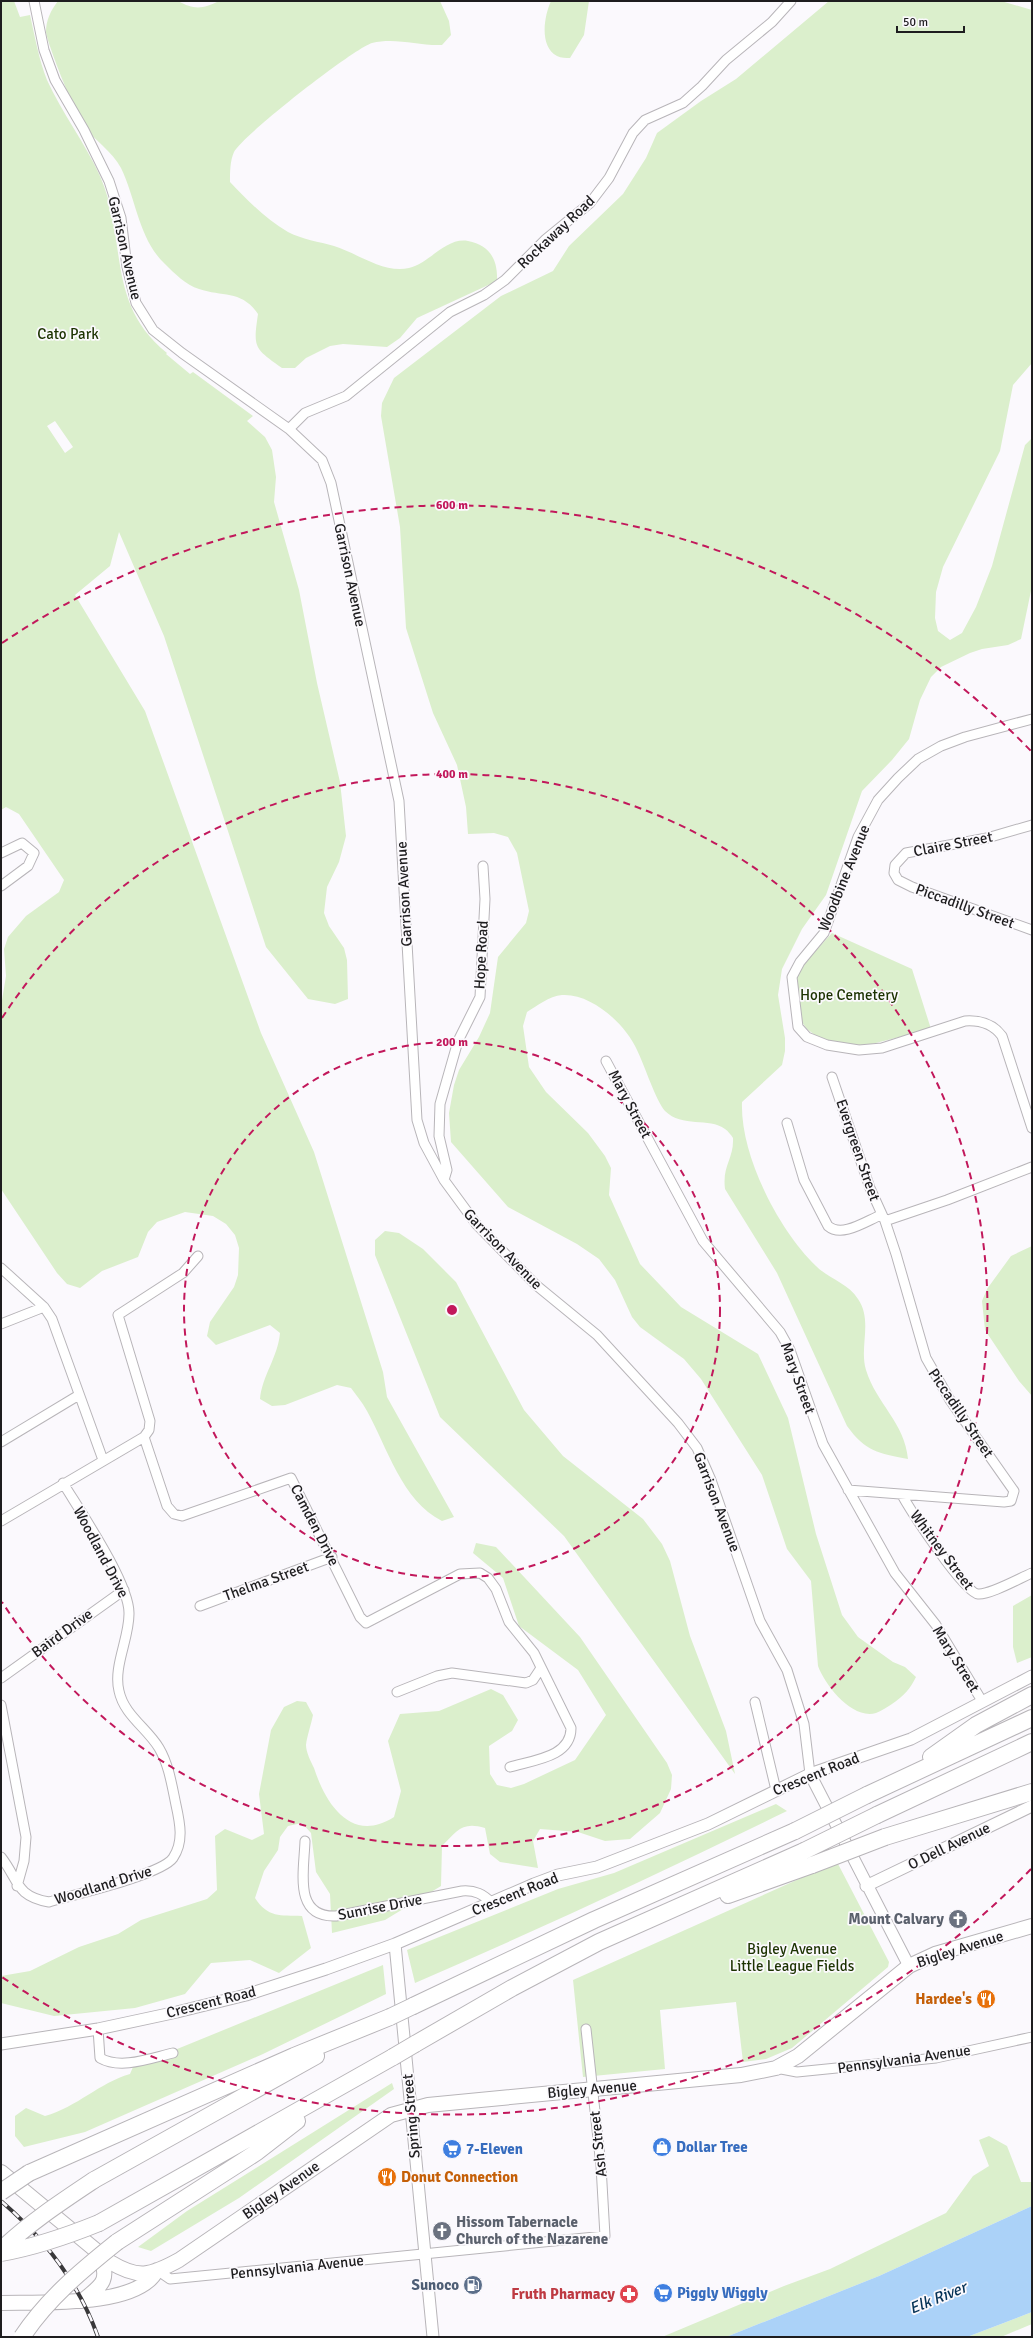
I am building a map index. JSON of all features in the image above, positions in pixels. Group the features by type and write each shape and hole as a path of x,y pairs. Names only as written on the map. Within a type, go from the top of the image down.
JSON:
{"highway":[{"path":"898,1780 976,1725 1032,1695"},
{"path":"1,2181 30,2173 294,2056 390,2017 594,1920 795,1831 898,1780 1032,1718"},
{"path":"1,2252 24,2249 67,2236 99,2223 339,2089 512,1988 599,1942 804,1851 1032,1742"},
{"path":"599,1942 885,1837 1032,1792"},
{"path":"1,2252 19,2233 49,2210 94,2180 369,2026"},
{"path":"22,2337 33,2320 62,2288 117,2242 257,2152 339,2089"},
{"path":"1,2192 30,2173"}],"main road":[{"name":"Bigley Avenue","path":"157,2270 179,2260 391,2115 410,2108 428,2105 741,2075 776,2068 798,2056 909,1966 935,1954 1032,1926"},
{"path":"1,2172 98,2252 126,2272 136,2274 157,2270"},
{"path":"81,2301 102,2284 106,2276 106,2270 98,2252"},
{"path":"1,2303 81,2301 111,2298 143,2285 154,2276 157,2270"}],"street":[{"path":"35,5 41,1"},
{"name":"Rockaway Road","path":"289,430 305,413 346,396 450,312 484,295 505,280 546,239 590,203 609,178 633,133 645,120 683,103 702,86 726,60 772,22 791,1"},
{"name":"Garrison Avenue","path":"35,5 44,50 55,80 84,130 109,182 121,218 127,267 136,303 153,330 182,353 289,430 322,460 330,483 399,801 417,1120 424,1143 444,1180 477,1226 536,1285 597,1335 678,1423 697,1448 711,1480 760,1621 787,1670 804,1724 810,1774"},
{"name":"Woodbine Avenue","path":"1032,719 965,736 941,746 918,759 898,778 878,800 858,837 824,933 800,962 792,977 798,1027 807,1037 827,1045 859,1050 882,1048 965,1021 976,1021 997,1030 1002,1036 1032,1128"},
{"name":"Claire Street","path":"898,880 894,873 895,866 906,853 987,838 1032,825"},
{"path":"1,853 22,843 34,853 28,866 1,886"},
{"name":"Hope Road","path":"444,1180 447,1170 439,1136 440,1104 458,1041 480,997 485,899 483,866"},
{"name":"Piccadilly Street","path":"898,880 1032,930"},
{"name":"Mary Street","path":"606,1061 703,1241 780,1332 790,1350 823,1444 848,1490 895,1573 936,1625 982,1701"},
{"name":"Evergreen Street","path":"832,1077 867,1181 883,1218"},
{"path":"787,1123 804,1180 828,1226 834,1231 842,1231 947,1200 1032,1167"},
{"name":"Piccadilly Street","path":"848,1490 1004,1502 1011,1500 1014,1491 950,1400 926,1358 883,1218"},
{"path":"1,1521 63,1483 144,1437 149,1430 150,1421 118,1315 183,1273 198,1256"},
{"path":"1,1268 44,1307 52,1319 103,1460"},
{"path":"1,1324 44,1307"},
{"path":"1,1442 79,1395"},
{"name":"Camden Drive","path":"144,1437 168,1506 174,1514 182,1516 285,1478 291,1478 332,1557 360,1617 366,1623 375,1620 460,1574 480,1573 488,1578 496,1589 509,1622 534,1653 571,1728 571,1737 568,1745 555,1753 510,1766"},
{"name":"Woodland Drive","path":"1,1857 17,1886 37,1900 49,1902 148,1873 165,1865 173,1858 180,1841 180,1826 164,1758 158,1746 124,1704 119,1692 118,1680 129,1613 124,1590 63,1483"},
{"name":"Whitney Street","path":"902,1495 929,1537 969,1590 982,1594 1032,1573"},
{"name":"Thelma Street","path":"200,1606 332,1557"},
{"name":"Baird Drive","path":"1,1678 124,1590"},
{"path":"397,1692 437,1676 452,1673 526,1682 533,1680 541,1668"},
{"name":"Crescent Road","path":"1,2044 98,2029 246,1994 394,1944 534,1884 558,1875 597,1867 708,1824 810,1774 910,1739 1032,1676"},
{"path":"755,1702 776,1790"},
{"path":"1,1705 26,1837 24,1861 17,1886"},
{"path":"810,1774 866,1886 909,1966"},
{"name":"O Dell Avenue","path":"866,1886 1032,1806"},
{"name":"Sunrise Drive","path":"305,1841 303,1888 306,1902 314,1911 325,1916 336,1916 472,1890 484,1895 492,1903"},
{"name":"Spring Street","path":"394,1944 433,2337"},
{"path":"98,2029 100,2058 108,2062 117,2064 173,2054"},
{"name":"Ash Street","path":"586,2029 601,2166 605,2236"},
{"name":"Pennsylvania Avenue","path":"776,2068 798,2072 936,2058 1032,2037"},
{"name":"Pennsylvania Avenue","path":"143,2285 170,2279 605,2236"},
{"path":"157,2270 159,2274 170,2279"}],"green space":[{"name":"Cato Park","path":"1,1 14,1 20,17 30,15 39,56 47,80 100,176 114,224 126,292 134,313 147,334 167,353 166,354 190,374 193,372 253,416 247,421 265,437 272,450 276,477 274,502 299,590 317,683 340,782 346,836 339,862 327,887 324,913 329,926 344,948 347,960 348,999 335,1004 308,999 266,947 164,636 119,532 110,566 75,595 145,711 261,1033 314,1152 383,1372 387,1397 454,1517 442,1521 428,1512 416,1500 397,1472 367,1411 351,1388 337,1385 285,1405 272,1406 260,1399 264,1382 279,1342 280,1333 270,1325 216,1345 207,1336 210,1322 234,1287 238,1275 239,1248 235,1235 226,1224 213,1216 185,1212 157,1222 148,1232 138,1257 102,1271 80,1288 67,1284 57,1273 1,1189 1,1006 6,976 4,949 8,937 26,916 59,892 64,880 19,814 6,807 1,810","holes":["55,421 73,447 65,453 47,426"]},
{"path":"58,1 178,1 189,6 203,7 219,1 440,1 449,21 451,35 442,45 381,41 372,43 361,49 299,93 242,143 233,155 230,167 230,182 258,209 288,232 343,249 380,266 400,269 409,268 424,261 445,246 452,243 468,241 476,243 487,250 494,260 497,281 417,318 400,338 387,347 343,344 330,346 306,358 295,368 282,368 266,356 258,346 256,334 258,314 252,306 239,298 199,289 189,285 165,264 149,243 121,168 113,156 83,125 56,64 46,32 49,15"},
{"path":"551,1 589,1 584,35 570,58 562,58 557,56 551,52 547,46 545,39 545,23"},
{"path":"829,1 1001,1 1032,10 1032,363 1013,385 1000,451 943,567 936,592 935,618 938,631 950,640 962,633 976,607 992,566 1025,445 1032,438 1032,586 1021,639 1008,645 982,649 970,653 941,667 931,677 920,700 909,739 892,760 862,791 826,895 802,929 782,969 778,995 785,1038 785,1051 782,1065 742,1102 743,1123 747,1145 764,1190 775,1212 802,1251 816,1266 849,1289 858,1299 862,1307 865,1316 864,1361 866,1370 876,1393 902,1435 906,1446 908,1459 873,1450 860,1441 847,1426 777,1273 725,1189 726,1168 733,1145 733,1138 728,1132 719,1125 679,1119 665,1111 650,1082 632,1040 607,1012 585,999 562,995 552,997 527,1012 523,1026 529,1067 546,1092 588,1133 605,1156 611,1168 609,1195 640,1264 681,1307 758,1354 788,1418 816,1534 842,1615 858,1637 893,1662 905,1667 916,1677 906,1692 896,1701 876,1713 867,1714 849,1706 841,1699 833,1691 818,1666 811,1581 787,1549 762,1475 701,1379 684,1359 640,1327 632,1317 615,1280 599,1259 577,1244 508,1207 451,1142 449,1113 454,1085 459,1070 479,1037 490,1013 498,957 526,923 529,911 517,853 508,837 494,833 468,834 466,807 457,765 433,713 406,628 400,527 381,416 382,403 394,378 501,296 553,271 569,246 623,194 646,158 657,133 701,101 736,79"},
{"name":"Hope Cemetery","path":"832,933 912,969 931,1029 860,1047 820,1039 807,1029 801,1021 796,978 808,959"},
{"path":"385,1231 399,1233 423,1249 456,1282 524,1410 563,1456 643,1519 662,1544 670,1561 690,1636 726,1731 735,1774 564,1536 440,1417 375,1255 375,1240"},
{"path":"1032,1246 1032,1396 1019,1381 985,1330 982,1301 987,1289 1011,1256"},
{"path":"476,1543 496,1547 580,1637 667,1763 672,1775 671,1789 660,1813 630,1839 605,1841 578,1832 540,1829 533,1841 538,1868 500,1862 490,1854 485,1828 477,1826 465,1827 456,1832 442,1846 441,1886 385,1920 332,1933 330,1894 316,1872 311,1833 302,1823 288,1826 280,1837 278,1850 264,1871 255,1898 265,1909 275,1914 302,1916 311,1948 279,1973 250,1960 211,1963 185,1994 135,2008 54,2016 1,2003 1,1976 30,1971 79,1947 118,1934 141,1920 207,1899 217,1890 215,1836 225,1829 252,1840 264,1834 259,1794 271,1730 284,1707 297,1701 306,1702 313,1715 306,1748 319,1782 326,1795 334,1807 343,1816 353,1823 365,1826 379,1824 394,1817 401,1791 388,1741 400,1714 439,1711 491,1689 503,1695 518,1720 512,1731 489,1746 490,1774 497,1785 511,1788 524,1784 575,1760 606,1715 578,1670 519,1626 503,1578 473,1553"},
{"path":"1032,1595 1032,1657 1017,1663 1013,1647 1013,1606"},
{"path":"776,1804 787,1811 695,1856 509,1942 415,1983 407,1950 558,1889 614,1873"},
{"name":"Bigley Avenue Little League Fields","path":"837,1862 889,1962 888,1967 792,2048 766,2059 743,2062 736,2002 660,2010 665,2069 583,2077 573,1980"},
{"path":"383,1965 386,1994 263,2054 85,2132 24,2147 15,2136 15,2116 26,2108 45,2116 57,2112 108,2083 130,2074 133,2067"},
{"path":"392,2083 394,2089 239,2198 151,2251 138,2247 187,2211"},
{"path":"989,2136 1007,2146 1021,2182 1032,2182 1032,2206 879,2276 726,2337 662,2337 784,2286 830,2269 946,2213 973,2176 989,2166 979,2140"},
{"path":"1032,2312 1032,2324 1001,2337 967,2337"}],"water":[{"name":"Elk River","path":"1032,2206 1032,2312 967,2337 726,2337 879,2276"}],"railway":[{"path":"1,2201 17,2215 46,2246 81,2298 98,2337"}],"place":[{"name":"Mount Calvary","path":"958,1919"},
{"name":"Hardee's","path":"986,1999"},
{"name":"Dollar Tree","path":"662,2147"},
{"name":"7-Eleven","path":"452,2149"},
{"name":"Donut Connection","path":"387,2177"},
{"name":"Hissom Tabernacle Church of the Nazarene","path":"442,2231"},
{"name":"Sunoco","path":"473,2285"},
{"name":"Piggly Wiggly","path":"663,2293"},
{"name":"Fruth Pharmacy","path":"629,2294"}]}
